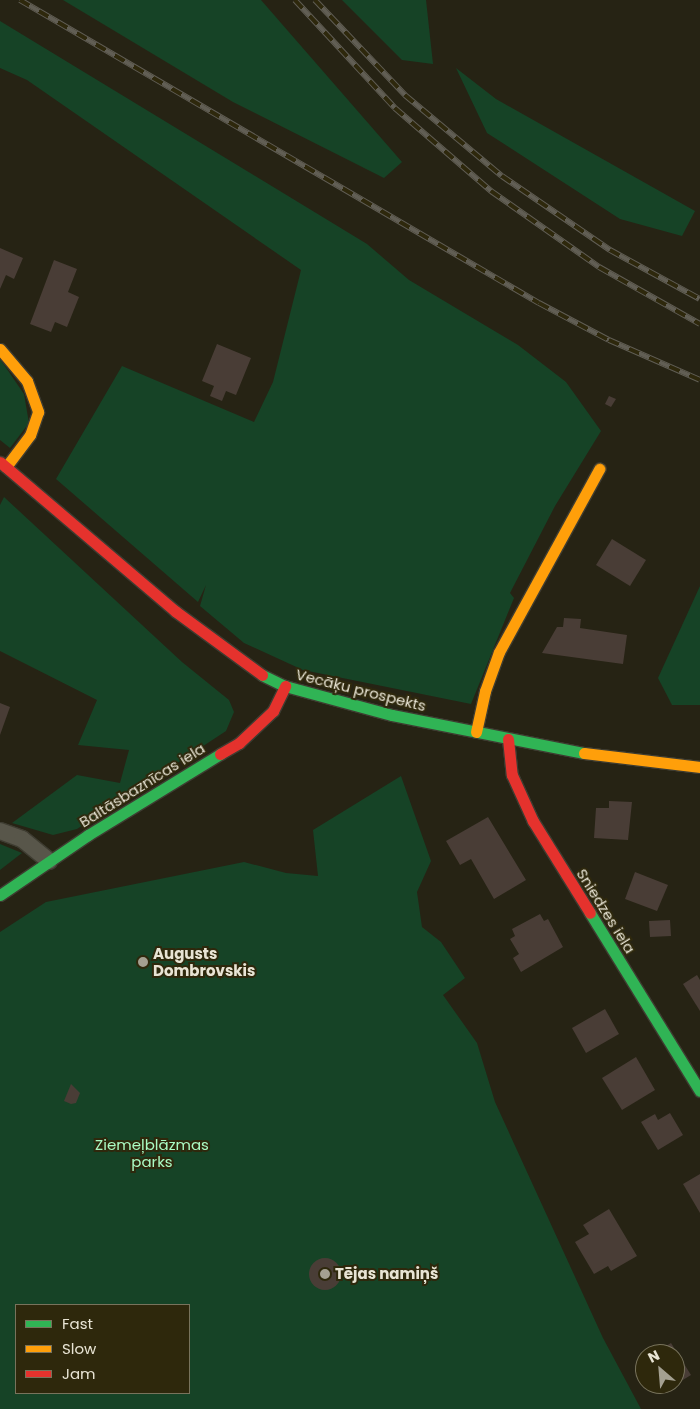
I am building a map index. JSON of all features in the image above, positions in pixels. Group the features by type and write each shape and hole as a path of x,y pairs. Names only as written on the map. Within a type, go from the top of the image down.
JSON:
{"street":[{"path":"0,349 27,381 38,412 30,434 3,464"},
{"name":"Vecāķu prospekts","path":"3,464 175,612 261,675 285,686 392,715 508,739 612,758 700,767"},
{"path":"476,732 485,691 499,652 599,469"},
{"name":"Baltāsbaznīcas iela","path":"0,895 49,861 239,743 273,711 285,686"},
{"name":"Sniedzes iela","path":"508,739 512,775 533,821 700,1091"},
{"path":"0,831 22,839 49,861"}],"green space":[{"path":"63,0 261,0 402,162 384,178 233,102"},
{"path":"342,0 426,0 433,64 402,60"},
{"path":"0,21 367,244 409,280 518,345 566,382 601,431 555,506 510,593 514,598 471,704 303,670 244,643 200,606 206,585 198,602 56,479 122,366 254,422 273,382 301,270 27,80 0,68"},
{"path":"456,68 496,99 695,211 682,236 620,219 487,133"},
{"path":"0,359 24,394 29,423 10,448 0,440"},
{"path":"4,497 182,662 229,700 234,712 226,731 77,829 53,835 12,823 77,775 120,783 129,750 78,745 97,700 0,651 0,505"},
{"path":"700,586 700,705 672,705 658,678"},
{"name":"Ziemeļblāzmas parks","path":"401,776 431,861 417,892 422,927 441,942 465,978 443,995 477,1043 495,1102 603,1338 641,1409 0,1409 0,932 46,902 244,862 286,873 318,876 313,830"},
{"path":"0,844 22,853 0,870"}],"building":[{"path":"0,248 23,258 14,279 6,275 0,289"},
{"path":"54,260 77,269 68,292 79,297 67,327 55,322 51,332 30,324"},
{"path":"217,344 251,358 236,395 226,391 222,401 210,396 214,386 202,381"},
{"path":"609,396 616,399 611,407 605,404"},
{"path":"612,539 646,560 630,586 596,565"},
{"path":"564,618 581,619 580,628 627,635 623,664 542,653 557,627 563,627"},
{"path":"0,703 10,707 0,735"},
{"path":"609,801 632,802 628,840 594,838 596,808 609,808"},
{"path":"488,817 526,880 494,899 471,859 460,865 446,841"},
{"path":"635,872 668,885 657,911 625,899"},
{"path":"540,914 544,921 548,919 563,947 521,972 513,958 519,954 510,939 515,936 512,929"},
{"path":"670,920 671,936 650,937 649,921"},
{"path":"697,975 700,980 700,1011 683,984"},
{"path":"605,1009 619,1034 586,1053 572,1028"},
{"path":"636,1057 655,1090 622,1110 602,1078"},
{"path":"71,1084 80,1093 76,1103 71,1104 64,1101"},
{"path":"670,1113 683,1135 658,1150 641,1122 655,1114 658,1120"},
{"path":"700,1174 700,1213 683,1184"},
{"path":"609,1209 637,1256 611,1271 608,1266 594,1274 575,1242 589,1234 583,1225"},
{"name":"Tējas namiņš","path":"325,1258 331,1259 336,1263 340,1268 340,1280 336,1285 331,1289 325,1290 319,1289 314,1285 310,1280 309,1274 310,1268 314,1263 319,1259"},
{"path":"685,1365 691,1375 685,1379"}],"railway":[{"path":"20,0 539,303 609,340 700,380"},
{"path":"295,0 395,108 491,191 599,267 700,324"},
{"path":"315,0 405,95 502,176 610,250 700,299"}],"traffic: fast":[{"path":"262,675 285,686 392,715 584,753"},
{"path":"0,895 88,835 220,754"},
{"path":"590,913 700,1091"}],"traffic: slow":[{"path":"0,349 27,381 38,412 30,435 6,467"},
{"path":"476,732 485,691 499,652 599,469"},
{"path":"584,753 700,767"}],"traffic: jam":[{"path":"0,462 175,611 262,675"},
{"path":"220,754 239,743 273,711 285,686"},
{"path":"508,739 512,775 533,821 590,913"}],"place":[{"name":"Augusts Dombrovskis","path":"143,962"},
{"name":"Tējas namiņš","path":"325,1274"}]}
